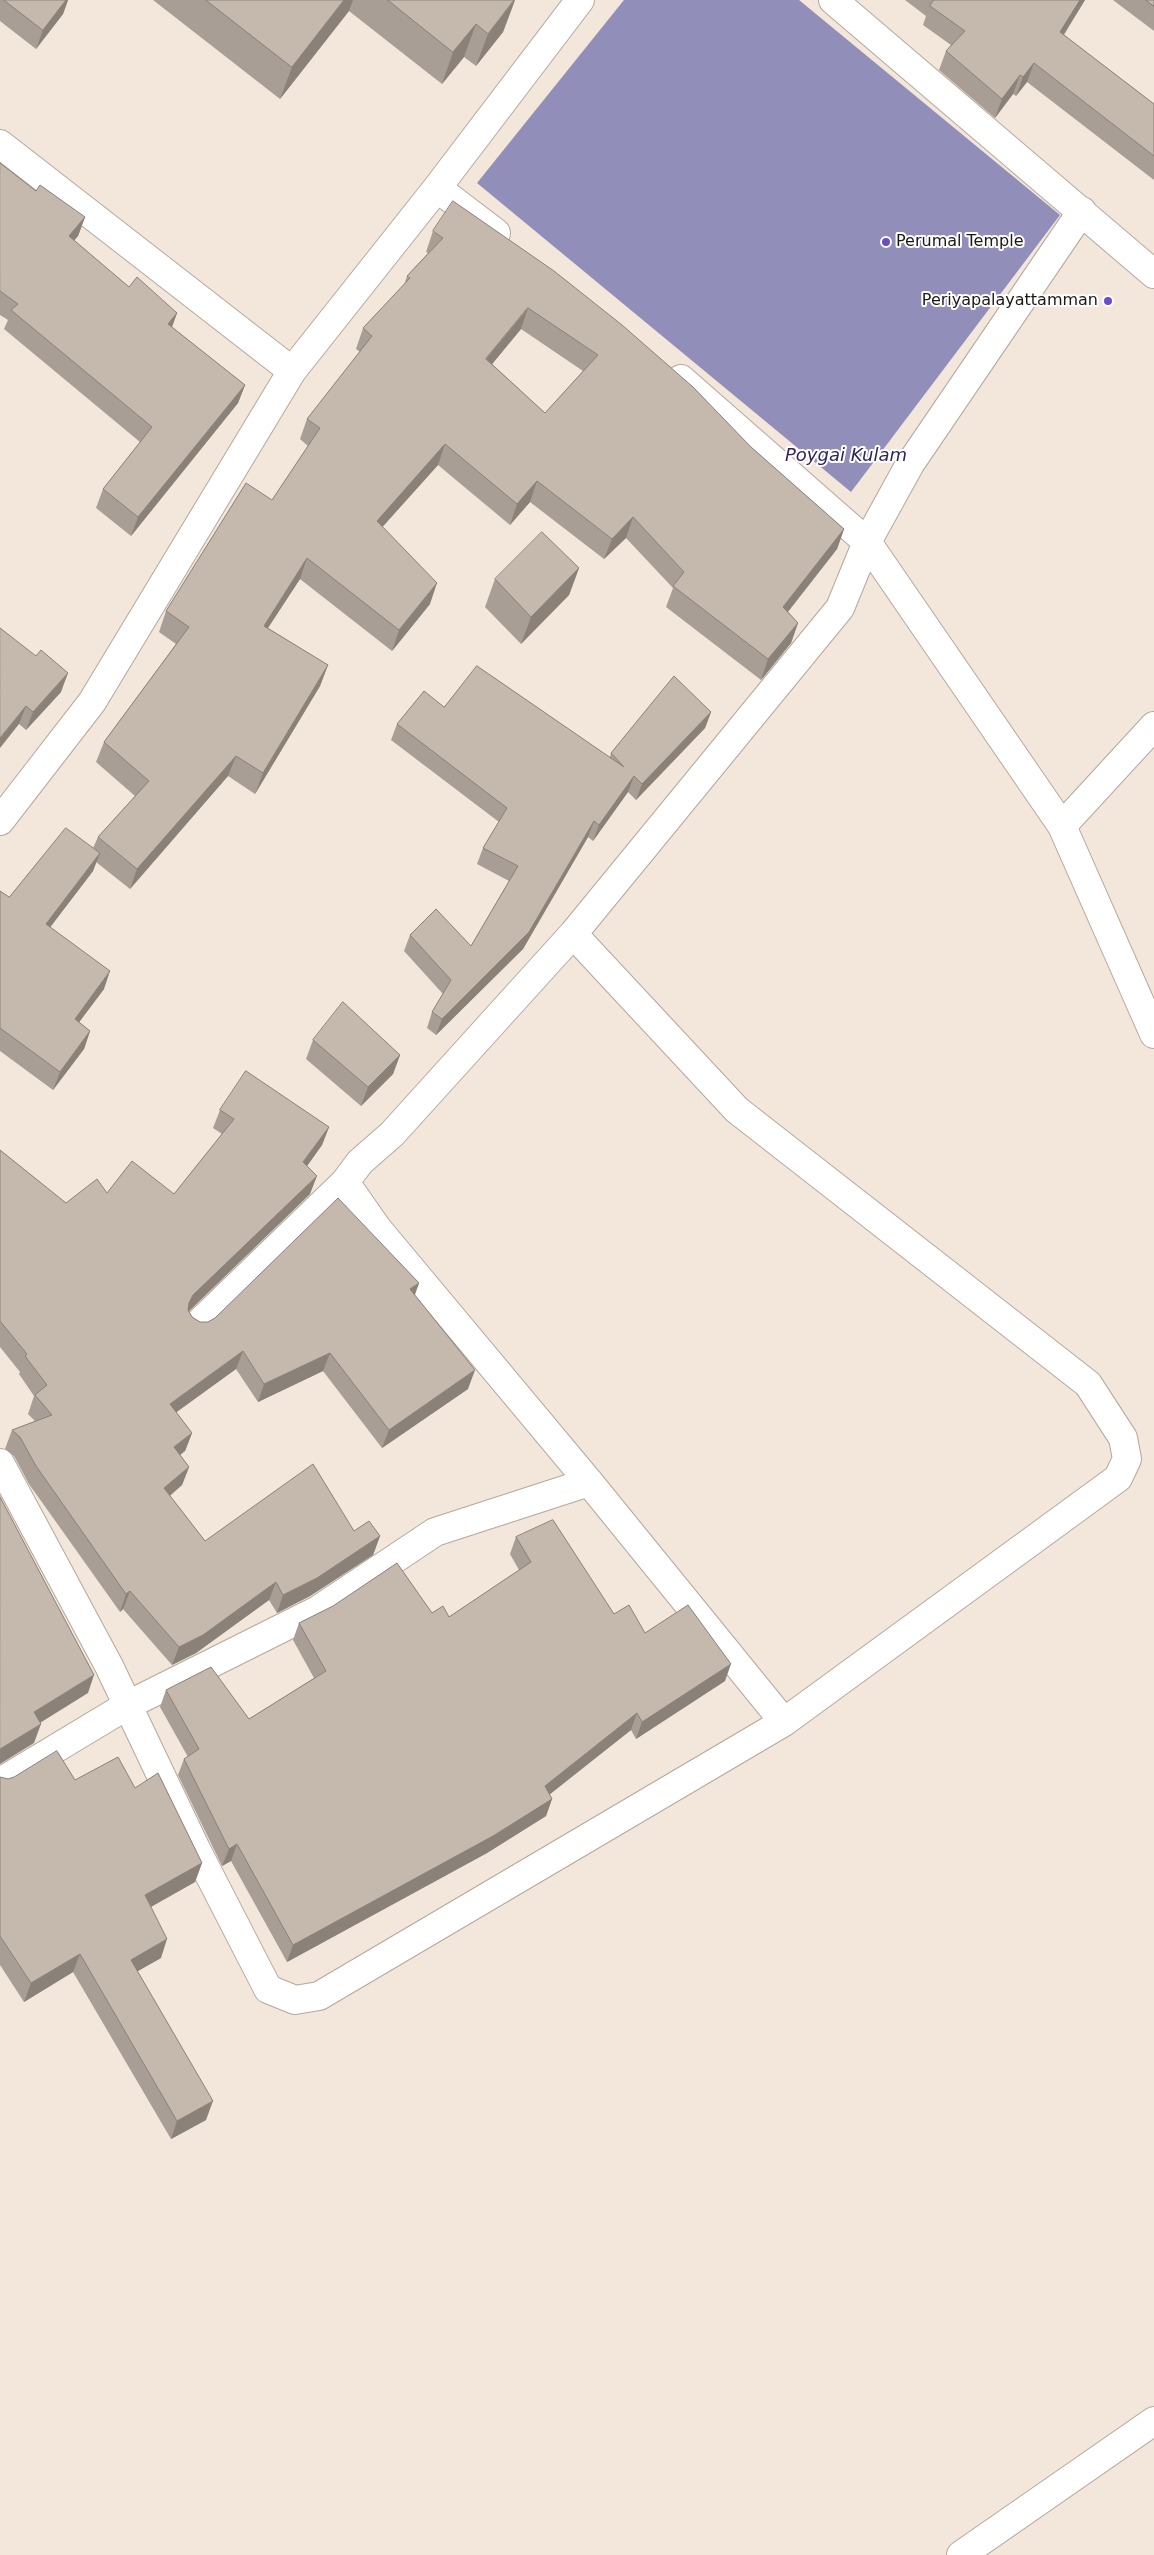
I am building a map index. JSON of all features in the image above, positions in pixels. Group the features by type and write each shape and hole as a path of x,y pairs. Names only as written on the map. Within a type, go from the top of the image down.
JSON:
{"street":[{"path":"0,821 92,702 292,371 437,188 580,0"},
{"path":"833,0 1154,274"},
{"path":"0,144 292,371"},
{"path":"437,188 516,249"},
{"path":"197,1325 345,1182 360,1162 392,1134 573,934 840,608 867,542 910,464 1082,211"},
{"path":"665,365 867,542 1062,826 1152,1023"},
{"path":"1062,826 1154,726"},
{"path":"0,1463 128,1705 196,1849 268,1989 295,2000 319,1996 784,1722 1118,1478 1127,1459 1123,1438 1088,1384 737,1110 573,934"},
{"path":"345,1182 377,1228 590,1482 784,1722"},
{"path":"0,1782 128,1705 318,1610 435,1532 590,1482"},
{"path":"961,2555 1154,2421"}],"water":[{"name":"Poygai Kulam","path":"624,0 799,0 1060,215 851,492 477,183"}],"building":[{"path":"4,0 66,0 43,30"},
{"path":"206,0 344,0 292,67"},
{"path":"388,0 514,0 488,34 476,24 453,52"},
{"path":"934,0 1080,0 1060,32 1154,104 1154,156 1034,63 1023,77 1020,75 1002,99 946,51 965,31 930,6"},
{"path":"1146,0 1154,0 1154,6"},
{"path":"0,163 36,191 40,185 85,217 69,236 129,287 137,277 177,313 168,324 245,385 138,517 103,489 152,427 11,310 18,304 0,291"},
{"path":"453,201 554,271 622,325 693,387 751,447 844,529 783,607 798,623 768,659 673,586 684,572 633,517 612,539 537,481 517,504 445,444 377,521 437,583 399,630 307,558 264,626 328,665 263,773 236,756 137,869 98,837 149,781 104,742 189,627 166,611 246,483 272,500 320,428 307,419 372,336 363,328 410,278 407,276 443,238 433,231","holes":["528,308 598,355 545,413 486,359"]},
{"path":"542,532 579,568 531,617 495,579"},
{"path":"0,628 36,656 41,650 68,673 33,712 26,706 0,738"},
{"path":"477,666 624,767 611,753 674,676 711,712 642,784 634,776 599,825 594,821 529,932 442,1019 432,1012 451,980 410,935 436,909 471,946 518,866 483,848 507,808 397,724 424,691 444,707"},
{"path":"66,828 100,853 46,924 110,971 75,1019 90,1031 60,1072 0,1028 0,891 9,897"},
{"path":"343,1002 400,1055 368,1087 313,1040"},
{"path":"246,1071 329,1127 303,1162 317,1176 193,1295 188,1310 192,1317 200,1322 208,1322 215,1318 338,1198 419,1283 410,1289 475,1370 389,1430 330,1353 264,1384 243,1351 170,1404 192,1433 174,1447 189,1467 164,1488 205,1541 313,1464 354,1531 369,1521 380,1536 317,1578 283,1595 276,1582 203,1635 179,1647 130,1591 126,1594 36,1466 20,1437 12,1430 52,1415 35,1395 47,1385 25,1356 27,1354 0,1321 0,1150 66,1203 97,1179 107,1193 132,1161 174,1194 234,1119 220,1110"},
{"path":"0,1497 94,1675 34,1712 41,1724 0,1749"},
{"path":"553,1520 614,1614 629,1605 645,1633 688,1605 731,1664 642,1722 637,1713 545,1786 552,1799 493,1836 293,1945 237,1844 229,1849 184,1759 199,1749 166,1690 211,1667 249,1719 326,1671 299,1623 333,1606 397,1563 432,1613 443,1606 449,1617 531,1562 516,1537"},
{"path":"57,1751 75,1780 118,1757 135,1788 158,1773 202,1863 145,1895 167,1939 131,1960 213,2101 177,2121 80,1954 31,1983 0,1936 0,1777 8,1779 14,1777"}],"place":[{"name":"Perumal Temple","path":"886,242"},
{"name":"Periyapalayattamman","path":"1108,301"}]}
